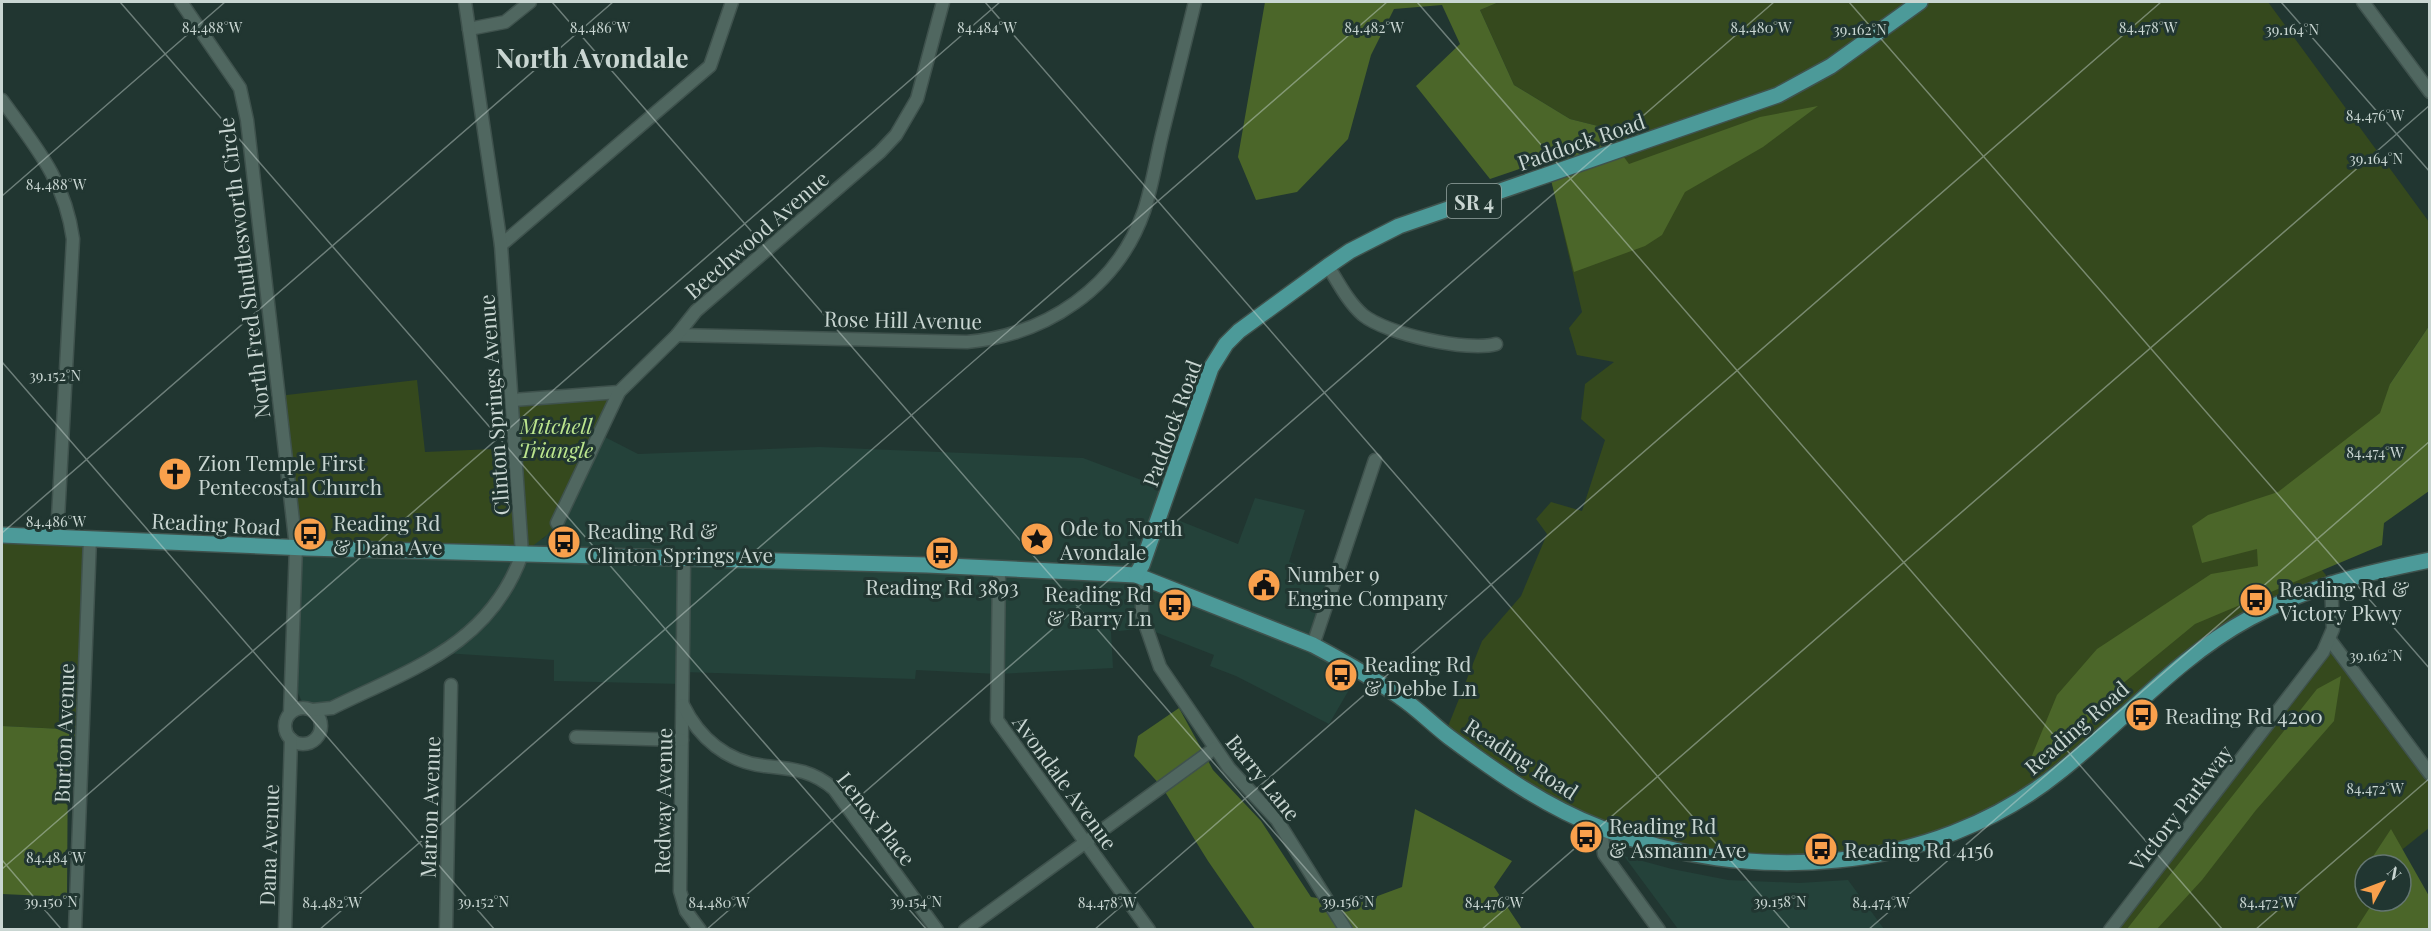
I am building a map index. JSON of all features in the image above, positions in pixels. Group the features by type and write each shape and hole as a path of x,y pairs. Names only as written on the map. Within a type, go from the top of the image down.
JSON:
{"main road":[{"name":"Paddock Road","path":"1141,577 1142,565 1217,357 1239,331 1350,251 1399,226 1779,95 1831,66 1920,2"},
{"name":"Reading Road","path":"2,535 684,560 927,565 1141,577 1313,645 1402,698 1501,776 1572,816 1601,828 1687,853 1760,863 1827,862 1912,845 1967,826 2030,794 2067,766 2151,689 2207,644 2249,618 2331,582 2430,560"}],"street":[{"name":"North Fred Shuttlesworth Circle","path":"181,2 240,88 246,115 296,547"},
{"name":"Clinton Springs Avenue","path":"309,709 332,708 444,653 463,640 499,600 515,574 522,554 501,244 465,2"},
{"path":"469,29 505,22 530,2"},
{"path":"501,244 710,66 732,2"},
{"name":"Beechwood Avenue","path":"557,523 620,392 677,335 696,311 880,153 896,135 917,99 943,2"},
{"name":"Rose Hill Avenue","path":"677,335 967,342 990,340 1029,329 1070,308 1088,294 1115,263 1133,234 1143,212 1195,2"},
{"path":"2363,2 2430,92"},
{"path":"2,99 59,183 70,217 73,239 57,537"},
{"path":"1328,266 1354,306 1378,324 1434,340 1484,347 1496,344"},
{"path":"513,400 620,392"},
{"path":"1313,645 1375,460"},
{"name":"Burton Avenue","path":"75,930 90,538"},
{"path":"293,684 321,723 319,734 306,743 291,739 285,729 290,713 290,690 293,684 296,547"},
{"path":"682,704 684,560"},
{"name":"Avondale Avenue","path":"999,570 997,720 1149,930"},
{"name":"Barry Lane","path":"1141,577 1142,615 1152,650 1170,682 1239,782 1257,797 1277,820 1346,930"},
{"name":"Victory Parkway","path":"2110,930 2316,662 2330,640 2333,629 2331,582"},
{"path":"2330,640 2430,774"},
{"name":"Marion Avenue","path":"446,930 451,685"},
{"name":"Redway Avenue","path":"682,704 680,891 686,911 699,930"},
{"name":"Lenox Place","path":"682,704 696,727 720,750 748,763 799,768 818,777 834,789 938,930"},
{"name":"Clinton Springs Avenue","path":"321,723 332,708"},
{"path":"290,713 309,709"},
{"path":"576,737 682,740"},
{"name":"Dana Avenue","path":"285,930 291,739"},
{"name":"Dana Avenue","path":"290,762 306,743"},
{"path":"965,930 1215,748"},
{"path":"1601,828 1604,854 1659,930"}],"shaded area":[{"path":"601,435 638,454 819,447 1083,458 1168,490 1160,513 1238,544 1255,498 1305,510 1289,562 1335,579 1314,644 1360,671 1329,724 1236,676 1210,666 1214,655 1145,628 1111,632 1113,668 998,674 916,670 915,679 683,672 683,684 554,681 554,660 444,653 332,708 305,708 297,691 296,547 543,539 557,523"},
{"path":"1624,856 1672,869 1728,880 1799,883 1848,880 1884,929 1678,929"}],"green space":[{"path":"1265,2 1499,2 1480,10 1514,85 1570,119 1602,127 1629,164 1760,117 1818,106 1763,147 1685,192 1662,235 1645,246 1574,272 1546,160 1490,179 1416,86 1460,44 1442,5 1394,9 1371,55 1348,139 1297,192 1256,200 1238,157"},
{"path":"1499,2 2268,2 2429,222 2429,326 2390,384 2390,444 2296,535 2331,582 2249,618 2002,809 1882,852 1776,864 1601,828 1445,734 1482,641 1521,596 1547,534 1536,519 1551,502 1582,511 1605,440 1581,419 1585,384 1614,362 1577,355 1569,328 1582,312 1550,175 1602,127 1570,119 1514,85 1480,10"},
{"path":"2429,326 2429,491 2384,523 2382,545 2195,624 2104,699 2086,727 2031,758 2057,695 2097,649 2211,574 2258,566 2257,549 2202,563 2192,526 2208,515 2278,492 2380,413 2390,384"},
{"name":"Mitchell Triangle","path":"417,380 425,452 516,448 513,400 619,392 557,523 547,535 522,554 296,547 278,396"},
{"path":"2,535 90,538 83,730 2,726"},
{"path":"2330,640 2429,774 2429,828 2398,853 2353,853 2353,913 2413,913 2429,929 2110,930"},
{"path":"2341,676 2334,721 2256,810 2202,880 2157,929 2127,929 2317,689"},
{"path":"1179,708 1213,770 1261,821 1311,897 1356,904 1402,887 1415,809 1512,861 1494,887 1522,929 1255,929 1208,861 1162,787 1134,756 1138,736"},
{"path":"2,726 83,730 68,747 67,897 2,894"},
{"path":"2391,829 2405,853 2375,853"},
{"path":"2413,868 2429,896 2429,929 2356,929 2366,913 2413,913"}],"place":[{"name":"Zion Temple First Pentecostal Church","path":"175,474"},
{"name":"Reading Rd & Dana Ave","path":"310,534"},
{"name":"Ode to North Avondale","path":"1037,539"},
{"name":"Reading Rd & Clinton Springs Ave","path":"564,542"},
{"name":"Reading Rd 3893","path":"942,553"},
{"name":"Number 9 Engine Company","path":"1264,585"},
{"name":"Reading Rd & Victory Pkwy","path":"2256,600"},
{"name":"Reading Rd & Barry Ln","path":"1175,605"},
{"name":"Reading Rd & Debbe Ln","path":"1341,675"},
{"name":"Reading Rd 4200","path":"2142,715"},
{"name":"Reading Rd & Asmann Ave","path":"1586,837"},
{"name":"Reading Rd 4156","path":"1821,849"}],"district":[{"name":"North Avondale","path":"592,57"}]}
